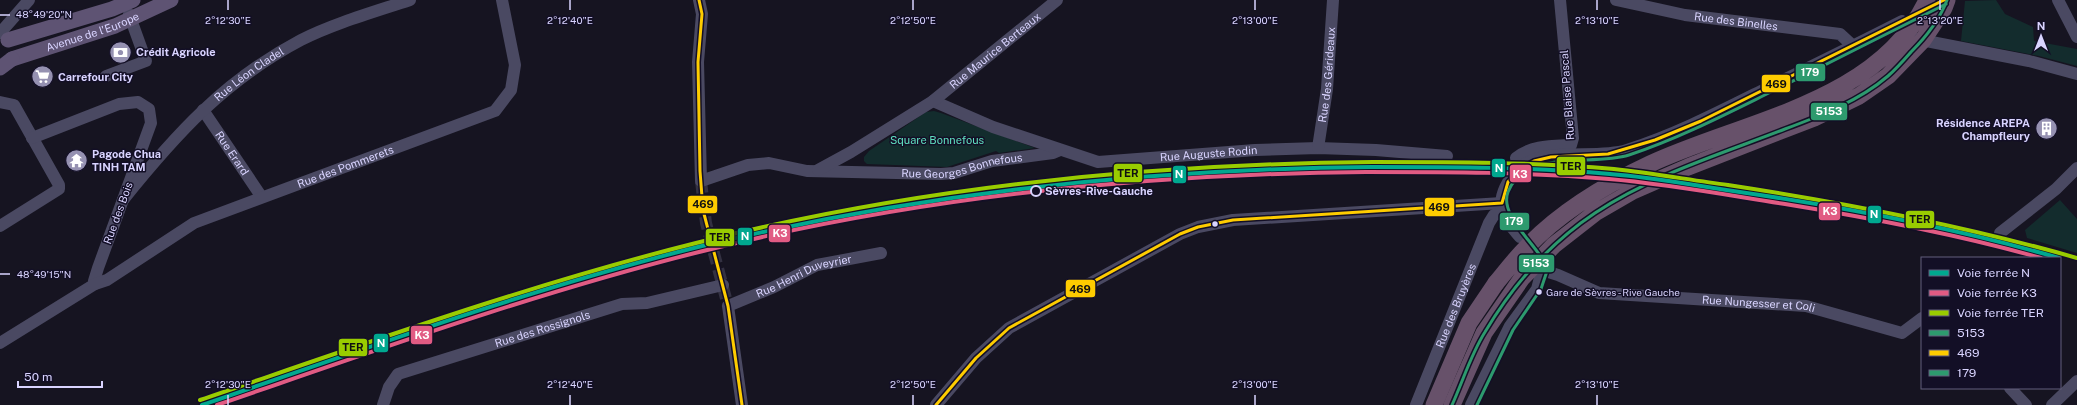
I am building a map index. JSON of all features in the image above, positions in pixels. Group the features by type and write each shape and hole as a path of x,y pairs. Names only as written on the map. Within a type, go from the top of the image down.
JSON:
{"highway":[{"path":"1434,405 1469,323 1496,283 1526,248 1571,209 1610,185 1651,164 1808,103 1849,82 1878,62 1909,30 1927,0"},
{"path":"1452,405 1484,333 1522,278 1554,245 1595,214 1633,192 1688,167 1814,118 1859,96 1888,76 1923,40 1944,8 1947,0"}],"main road":[{"name":"Avenue de l'Europe","path":"0,68 12,59 131,11 171,0"},
{"name":"Avenue de l'Europe","path":"3,37 112,9 131,11"},
{"path":"3,37 13,48 12,59"}],"street":[{"path":"3,37 29,0"},
{"name":"Rue Léon Cladel","path":"123,200 163,150 203,110 259,65 302,40 357,18 410,0"},
{"name":"Rue des Pommerets","path":"95,284 107,280 194,223 261,196 494,111 511,90 514,65 502,0"},
{"name":"Rue Georges Bonnefous","path":"699,0 702,14 698,62 701,181 748,165 769,162 802,170 954,173 992,161 1053,153 1060,150"},
{"name":"Rue Maurice Berteaux","path":"933,101 1057,0"},
{"name":"Rue des Gérideaux","path":"1318,148 1327,89 1333,0"},
{"name":"Rue Blaise Pascal","path":"1522,166 1516,158 1523,152 1549,146 1571,145 1573,138 1560,0"},
{"name":"Rue des Binelles","path":"1616,0 1685,15 1840,34 1853,46"},
{"path":"2058,0 2077,37"},
{"path":"106,76 146,61 131,11"},
{"path":"1520,237 1502,208 1507,184 1522,166 1535,159 1553,156 1606,155 1627,150 1701,121 1902,21"},
{"path":"1881,32 1980,50 2077,74"},
{"path":"817,170 855,149 933,101"},
{"name":"Rue Auguste Rodin","path":"933,101 993,127 1098,162 1255,150 1318,148 1376,150 1447,156"},
{"path":"0,102 14,105 60,185 60,189 0,226"},
{"name":"Rue des Bois","path":"32,138 119,104 129,102 144,104 149,109 151,123 98,268 94,280 95,284"},
{"name":"Rue Erard","path":"203,110 261,196"},
{"path":"855,149 854,160 862,172"},
{"path":"2000,234 2056,189 2077,168"},
{"path":"936,405 976,358 1009,328 1164,242 1198,227 1233,220 1502,208"},
{"name":"Rue des Bruyères","path":"1416,405 1489,223 1494,215 1502,208"},
{"name":"Rue Henri Duveyrier","path":"742,405 728,306 774,287 816,265 881,253"},
{"name":"Rue Nungesser et Coli","path":"1472,405 1510,326 1537,288 1542,270 1558,275 1599,293 1806,306 1902,333 1921,319"},
{"path":"0,344 95,284"},
{"name":"Rue des Rossignols","path":"383,405 389,388 398,374 622,304 647,304 723,285"},
{"path":"2052,405 2077,381"},
{"path":"2011,389 2026,405"}],"green space":[{"path":"1996,0 2005,14 2033,27 2034,41 2077,49 2077,66 2039,56 1961,41 1965,1"},
{"name":"Square Bonnefous","path":"934,111 1035,148 999,153 996,151 947,167 867,164 864,161 864,157 869,151 926,112"},
{"path":"2060,200 2077,219 2077,253 2027,238 2025,230"}],"tunnel":[{"path":"701,181 706,223 728,306"}],"rail line":[{"name":"TER","path":"200,400 508,296 696,243 863,207 947,193 1032,182 1117,174 1202,168 1373,162 1464,162 1614,169 1728,185 1860,207 1991,235 2077,258"},
{"name":"N","path":"202,405 450,320 575,281 702,246 784,227 951,198 1034,187 1118,179 1287,169 1372,167 1461,167 1610,174 1672,181 1856,211 1938,227 2055,257"},
{"name":"K3","path":"217,405 456,323 577,285 699,252 781,233 947,203 1030,192 1114,184 1198,178 1366,172 1457,172 1609,179 1697,190 1849,215 1978,241 2037,257"}],"transit line":[{"name":"469","path":"699,0 702,14 698,62 700,171 703,210 728,306 742,405"},
{"name":"469","path":"936,405 976,358 1009,328 1180,234 1198,227 1233,220 1502,203 1508,182 1519,169 1534,161 1551,157 1608,154 1655,140 1701,121 1944,0"},
{"name":"5153","path":"1452,405 1475,349 1496,315 1520,282 1548,251 1563,238 1595,213 1640,187 1687,166 1825,113 1865,93 1891,73 1922,40 1932,28 1947,0"},
{"name":"179","path":"1477,405 1513,330 1541,289 1547,271 1544,262 1515,223 1509,212 1507,202 1508,192 1517,178 1529,169 1544,164 1561,161 1614,158 1629,155 1667,141 1704,125 1946,4"}],"place":[{"name":"Crédit Agricole","path":"121,52"},
{"name":"Carrefour City","path":"42,77"},
{"name":"Résidence AREPA Champfleury","path":"2046,129"},
{"name":"Pagode Chua TINH TAM","path":"76,160"},
{"name":"Sèvres-Rive-Gauche","path":"1036,191"},
{"name":"Gare de Sèvres - Rive Gauche","path":"1539,292"}]}
